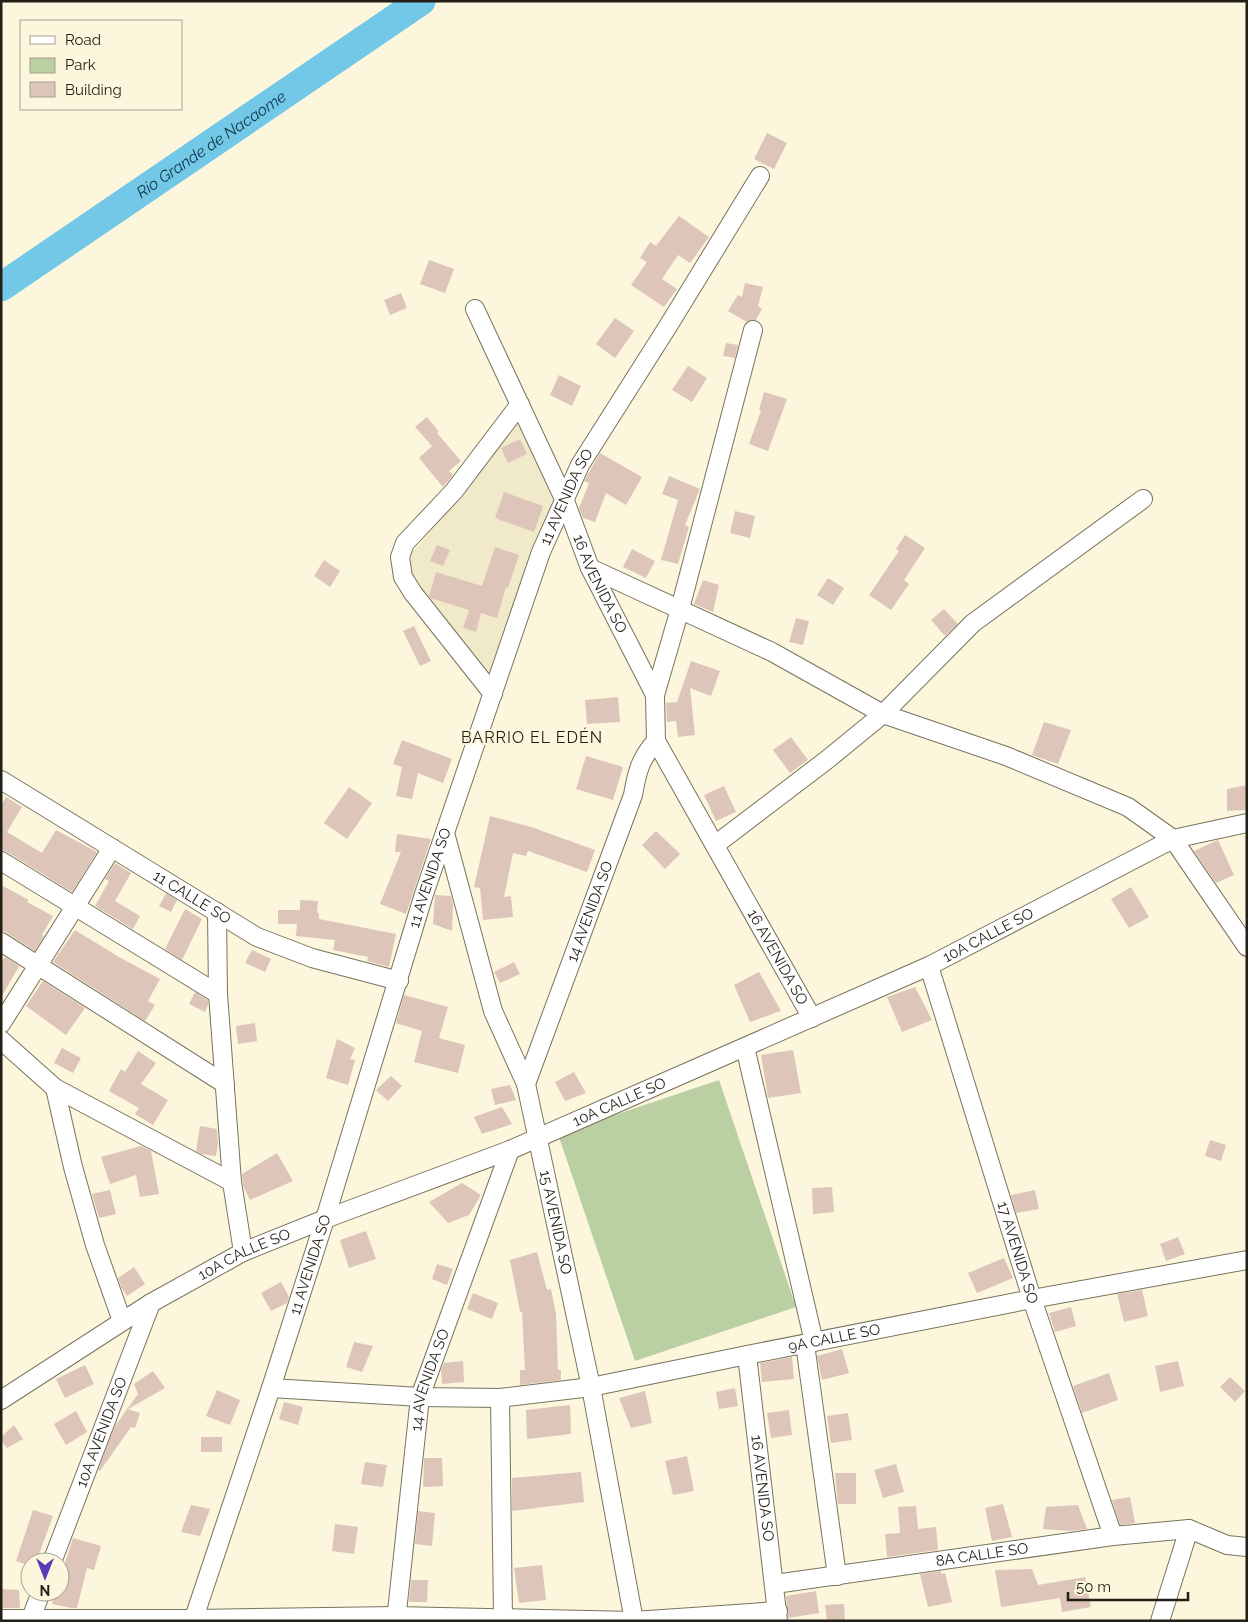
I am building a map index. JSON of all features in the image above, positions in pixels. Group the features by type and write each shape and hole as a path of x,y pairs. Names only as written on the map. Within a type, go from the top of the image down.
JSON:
{"street":[{"name":"11 AVENIDA SO","path":"194,1620 325,1219 424,894 541,552 580,465 760,176"},
{"name":"16 AVENIDA SO","path":"475,309 565,501 590,568 655,695"},
{"path":"656,741 655,695 680,609 753,330"},
{"path":"493,694 413,593 403,577 400,557 405,542 454,491 520,404"},
{"path":"715,845 828,759 883,714 973,623 1143,499"},
{"path":"590,568 772,652 883,714 1006,756 1128,807 1173,839 1247,947"},
{"name":"16 AVENIDA SO","path":"656,741 812,1018"},
{"name":"14 AVENIDA SO","path":"526,1084 633,794 638,769 646,753 656,741"},
{"name":"11 CALLE SO","path":"1,780 257,937 312,958 398,980"},
{"name":"10A CALLE SO","path":"1,1400 151,1303 243,1252 325,1219 510,1150 812,1018 929,966 1173,839 1247,823"},
{"name":"15 AVENIDA SO","path":"445,833 493,1011 526,1084 539,1138 591,1387 634,1621"},
{"path":"1,1024 112,848"},
{"path":"1,861 218,994"},
{"path":"217,912 218,994 232,1182 243,1252"},
{"path":"1,942 225,1084"},
{"name":"17 AVENIDA SO","path":"929,966 1032,1299 1113,1536"},
{"path":"1,1040 55,1088 232,1182"},
{"path":"745,1047 809,1343 837,1576"},
{"path":"55,1088 78,1184 96,1245 122,1321"},
{"name":"14 AVENIDA SO","path":"396,1618 420,1397 510,1150"},
{"name":"9A CALLE SO","path":"271,1388 420,1397 500,1398 591,1387 1032,1299 1247,1260"},
{"name":"10A AVENIDA SO","path":"56,1552 151,1303"},
{"name":"16 AVENIDA SO","path":"747,1355 778,1616"},
{"path":"500,1398 503,1618"},
{"path":"1160,1621 1188,1529 1226,1546 1247,1547"},
{"name":"8A CALLE SO","path":"774,1584 1113,1536 1188,1529"},
{"path":"30,1620 37,1602"},
{"path":"1,1619 503,1618 634,1621 778,1616"}],"shaded area":[{"path":"518,419 553,500 490,677 415,586 406,569 407,557 420,544"}],"green space":[{"path":"719,1080 796,1307 635,1361 558,1134"}],"building":[{"path":"767,133 787,143 774,169 754,159"},
{"path":"679,216 709,237 690,263 678,255 662,279 677,289 664,307 631,285 647,262 640,258 650,242 656,246"},
{"path":"429,260 454,269 445,293 420,284"},
{"path":"745,283 763,287 758,306 762,309 756,320 747,322 728,311 738,295 742,297"},
{"path":"401,293 407,308 390,315 384,300"},
{"path":"615,318 634,331 615,358 596,344"},
{"path":"726,343 738,345 735,358 723,356"},
{"path":"688,366 707,378 692,402 672,390"},
{"path":"559,375 581,386 572,406 550,395"},
{"path":"764,392 787,399 768,451 749,444 761,411 759,410"},
{"path":"427,417 439,432 437,433 461,461 449,471 453,475 443,487 419,458 432,446 415,427"},
{"path":"520,439 527,454 508,463 501,448"},
{"path":"600,453 642,477 626,505 606,493 595,522 583,518 579,508 589,483 584,481"},
{"path":"669,476 700,489 685,525 689,527 678,564 661,560 678,500 662,494"},
{"path":"504,492 543,506 534,532 495,518"},
{"path":"735,511 755,516 750,538 730,533"},
{"path":"905,535 925,548 904,580 909,584 891,610 869,595 899,551 896,549"},
{"path":"437,545 450,550 443,566 430,561"},
{"path":"495,547 519,555 508,588 506,587 497,618 481,613 476,632 463,628 469,610 430,598 429,596 436,572 482,586"},
{"path":"632,549 655,561 646,578 623,567"},
{"path":"324,560 340,571 330,587 314,576"},
{"path":"828,578 844,588 833,605 817,595"},
{"path":"703,580 719,585 713,612 694,604"},
{"path":"944,609 958,624 945,636 931,620"},
{"path":"796,618 809,621 803,645 789,642"},
{"path":"414,626 431,661 420,666 403,631"},
{"path":"691,661 720,671 711,696 690,688 695,735 678,737 676,721 667,722 666,703 677,702"},
{"path":"618,697 620,722 587,724 585,700"},
{"path":"1044,722 1071,730 1058,764 1032,755"},
{"path":"791,737 808,760 790,773 773,750"},
{"path":"402,740 452,759 443,783 418,773 412,799 396,796 402,767 393,764"},
{"path":"586,756 623,767 613,800 576,789"},
{"path":"1247,785 1247,810 1227,811 1227,789"},
{"path":"724,786 736,812 716,821 704,795"},
{"path":"349,787 372,803 347,839 324,823"},
{"path":"6,797 22,807 7,832 42,853 56,830 97,852 72,892 1,850 1,805"},
{"path":"490,816 531,827 595,850 587,872 528,851 526,856 513,853 504,897 511,896 513,917 483,920 480,888 474,887"},
{"path":"656,831 680,854 665,869 642,845"},
{"path":"397,834 431,839 406,914 380,904 401,852 395,852"},
{"path":"1218,840 1234,875 1216,883 1194,851"},
{"path":"115,863 131,873 115,901 140,916 133,929 95,906 109,881 105,879"},
{"path":"1,885 53,916 35,951 1,931"},
{"path":"1131,887 1149,917 1129,928 1111,899"},
{"path":"166,893 177,900 171,912 159,906"},
{"path":"435,895 451,896 453,905 452,931 433,924"},
{"path":"300,900 318,901 317,913 319,913 319,919 396,934 389,967 367,961 368,957 333,950 335,940 296,936 297,924 278,924 278,910 300,910"},
{"path":"185,909 202,919 182,960 165,949"},
{"path":"75,930 160,979 148,1001 155,1005 145,1021 53,962"},
{"path":"252,950 271,959 265,972 245,963"},
{"path":"5,957 19,966 1,998 1,963"},
{"path":"514,962 520,974 500,983 494,972"},
{"path":"759,972 781,1011 750,1022 734,985"},
{"path":"43,981 85,1008 66,1035 26,1006"},
{"path":"915,987 932,1020 902,1032 887,997"},
{"path":"195,992 208,1000 205,1012 189,1004"},
{"path":"404,995 448,1007 439,1038 465,1045 458,1073 414,1062 422,1031 396,1023"},
{"path":"255,1023 257,1041 238,1044 236,1026"},
{"path":"337,1039 355,1048 350,1059 355,1060 348,1085 326,1078"},
{"path":"62,1048 81,1058 73,1073 54,1063"},
{"path":"793,1050 801,1093 768,1098 761,1055"},
{"path":"138,1051 156,1063 141,1084 168,1100 153,1125 135,1114 139,1108 109,1091 121,1069 125,1072"},
{"path":"574,1072 586,1093 565,1101 555,1082"},
{"path":"391,1076 402,1086 388,1101 376,1090"},
{"path":"510,1085 516,1100 495,1105 491,1089"},
{"path":"502,1107 512,1124 482,1134 474,1117"},
{"path":"200,1126 217,1129 218,1144 216,1156 201,1154 196,1151"},
{"path":"1210,1140 1226,1145 1221,1161 1205,1156"},
{"path":"141,1146 151,1151 159,1194 140,1197 136,1175 110,1184 101,1157"},
{"path":"277,1153 293,1181 250,1200 243,1186 242,1174"},
{"path":"462,1183 481,1195 469,1215 448,1223 429,1202"},
{"path":"832,1187 834,1212 813,1214 812,1188"},
{"path":"110,1190 116,1214 99,1218 92,1194"},
{"path":"1035,1190 1039,1209 1016,1213 1011,1195"},
{"path":"366,1231 376,1259 349,1268 340,1240"},
{"path":"1178,1237 1185,1254 1166,1261 1160,1244"},
{"path":"537,1252 547,1290 551,1289 556,1314 558,1370 561,1370 561,1380 520,1385 520,1370 525,1370 522,1312 520,1312 510,1260"},
{"path":"1004,1258 1013,1278 977,1293 968,1273"},
{"path":"437,1264 453,1269 447,1285 432,1279"},
{"path":"134,1267 145,1284 127,1296 118,1278"},
{"path":"281,1282 289,1297 287,1303 271,1311 261,1293"},
{"path":"1142,1290 1148,1316 1124,1322 1117,1294"},
{"path":"473,1293 498,1303 492,1319 467,1309"},
{"path":"1071,1307 1076,1326 1055,1332 1049,1313"},
{"path":"354,1342 373,1346 362,1372 346,1367"},
{"path":"842,1349 849,1373 822,1380 817,1356"},
{"path":"792,1357 794,1379 762,1382 760,1363"},
{"path":"463,1361 464,1382 442,1384 441,1371 444,1363"},
{"path":"1178,1361 1184,1386 1160,1392 1155,1366"},
{"path":"85,1365 94,1384 65,1398 56,1379"},
{"path":"153,1371 165,1388 128,1409 140,1413 135,1428 131,1427 100,1471 98,1470 115,1426 138,1394 134,1384"},
{"path":"1109,1373 1118,1400 1082,1413 1073,1386"},
{"path":"1230,1377 1245,1391 1235,1402 1220,1387"},
{"path":"735,1388 738,1406 719,1409 716,1392"},
{"path":"217,1390 240,1400 230,1425 206,1416"},
{"path":"645,1391 652,1423 631,1428 619,1398"},
{"path":"284,1402 303,1407 298,1425 279,1419"},
{"path":"570,1405 571,1434 527,1439 526,1410"},
{"path":"789,1410 792,1435 771,1438 767,1413"},
{"path":"76,1411 87,1432 66,1445 54,1424"},
{"path":"848,1413 852,1440 831,1443 827,1416"},
{"path":"14,1425 23,1439 7,1448 1,1437"},
{"path":"201,1437 222,1437 222,1452 201,1452"},
{"path":"687,1456 694,1491 673,1495 665,1461"},
{"path":"424,1458 442,1458 443,1486 423,1487"},
{"path":"365,1462 387,1465 383,1487 361,1484"},
{"path":"896,1464 904,1492 883,1498 874,1470"},
{"path":"581,1472 584,1502 512,1511 512,1478"},
{"path":"835,1473 856,1473 856,1504 838,1504"},
{"path":"1130,1497 1135,1523 1120,1525 1112,1500"},
{"path":"1003,1504 1012,1537 992,1541 985,1508"},
{"path":"191,1505 210,1509 200,1536 181,1532"},
{"path":"1078,1505 1087,1529 1070,1531 1043,1529 1046,1507"},
{"path":"916,1506 918,1529 936,1527 938,1550 887,1557 885,1534 900,1533 898,1507"},
{"path":"33,1510 53,1516 40,1552 20,1552 20,1562 16,1561"},
{"path":"418,1511 435,1513 432,1546 415,1544"},
{"path":"335,1524 358,1527 354,1554 332,1551"},
{"path":"73,1538 101,1546 94,1570 87,1568 77,1608 52,1604 52,1602 70,1602 70,1552 68,1552"},
{"path":"542,1565 546,1600 519,1603 514,1568"},
{"path":"1032,1569 1038,1585 1085,1577 1091,1607 1062,1612 1060,1598 1001,1607 995,1570"},
{"path":"941,1571 941,1574 945,1573 952,1602 928,1607 920,1574"},
{"path":"411,1580 428,1580 427,1602 409,1602"},
{"path":"1,1589 19,1590 20,1608 1,1608"},
{"path":"816,1591 819,1613 788,1618 786,1596"},
{"path":"844,1604 845,1621 827,1621 825,1605"}],"waterway":[{"name":"Río Grande de Nacaome","path":"1,287 421,1"}],"district":[{"name":"BARRIO EL EDÉN","path":"532,737"}]}
